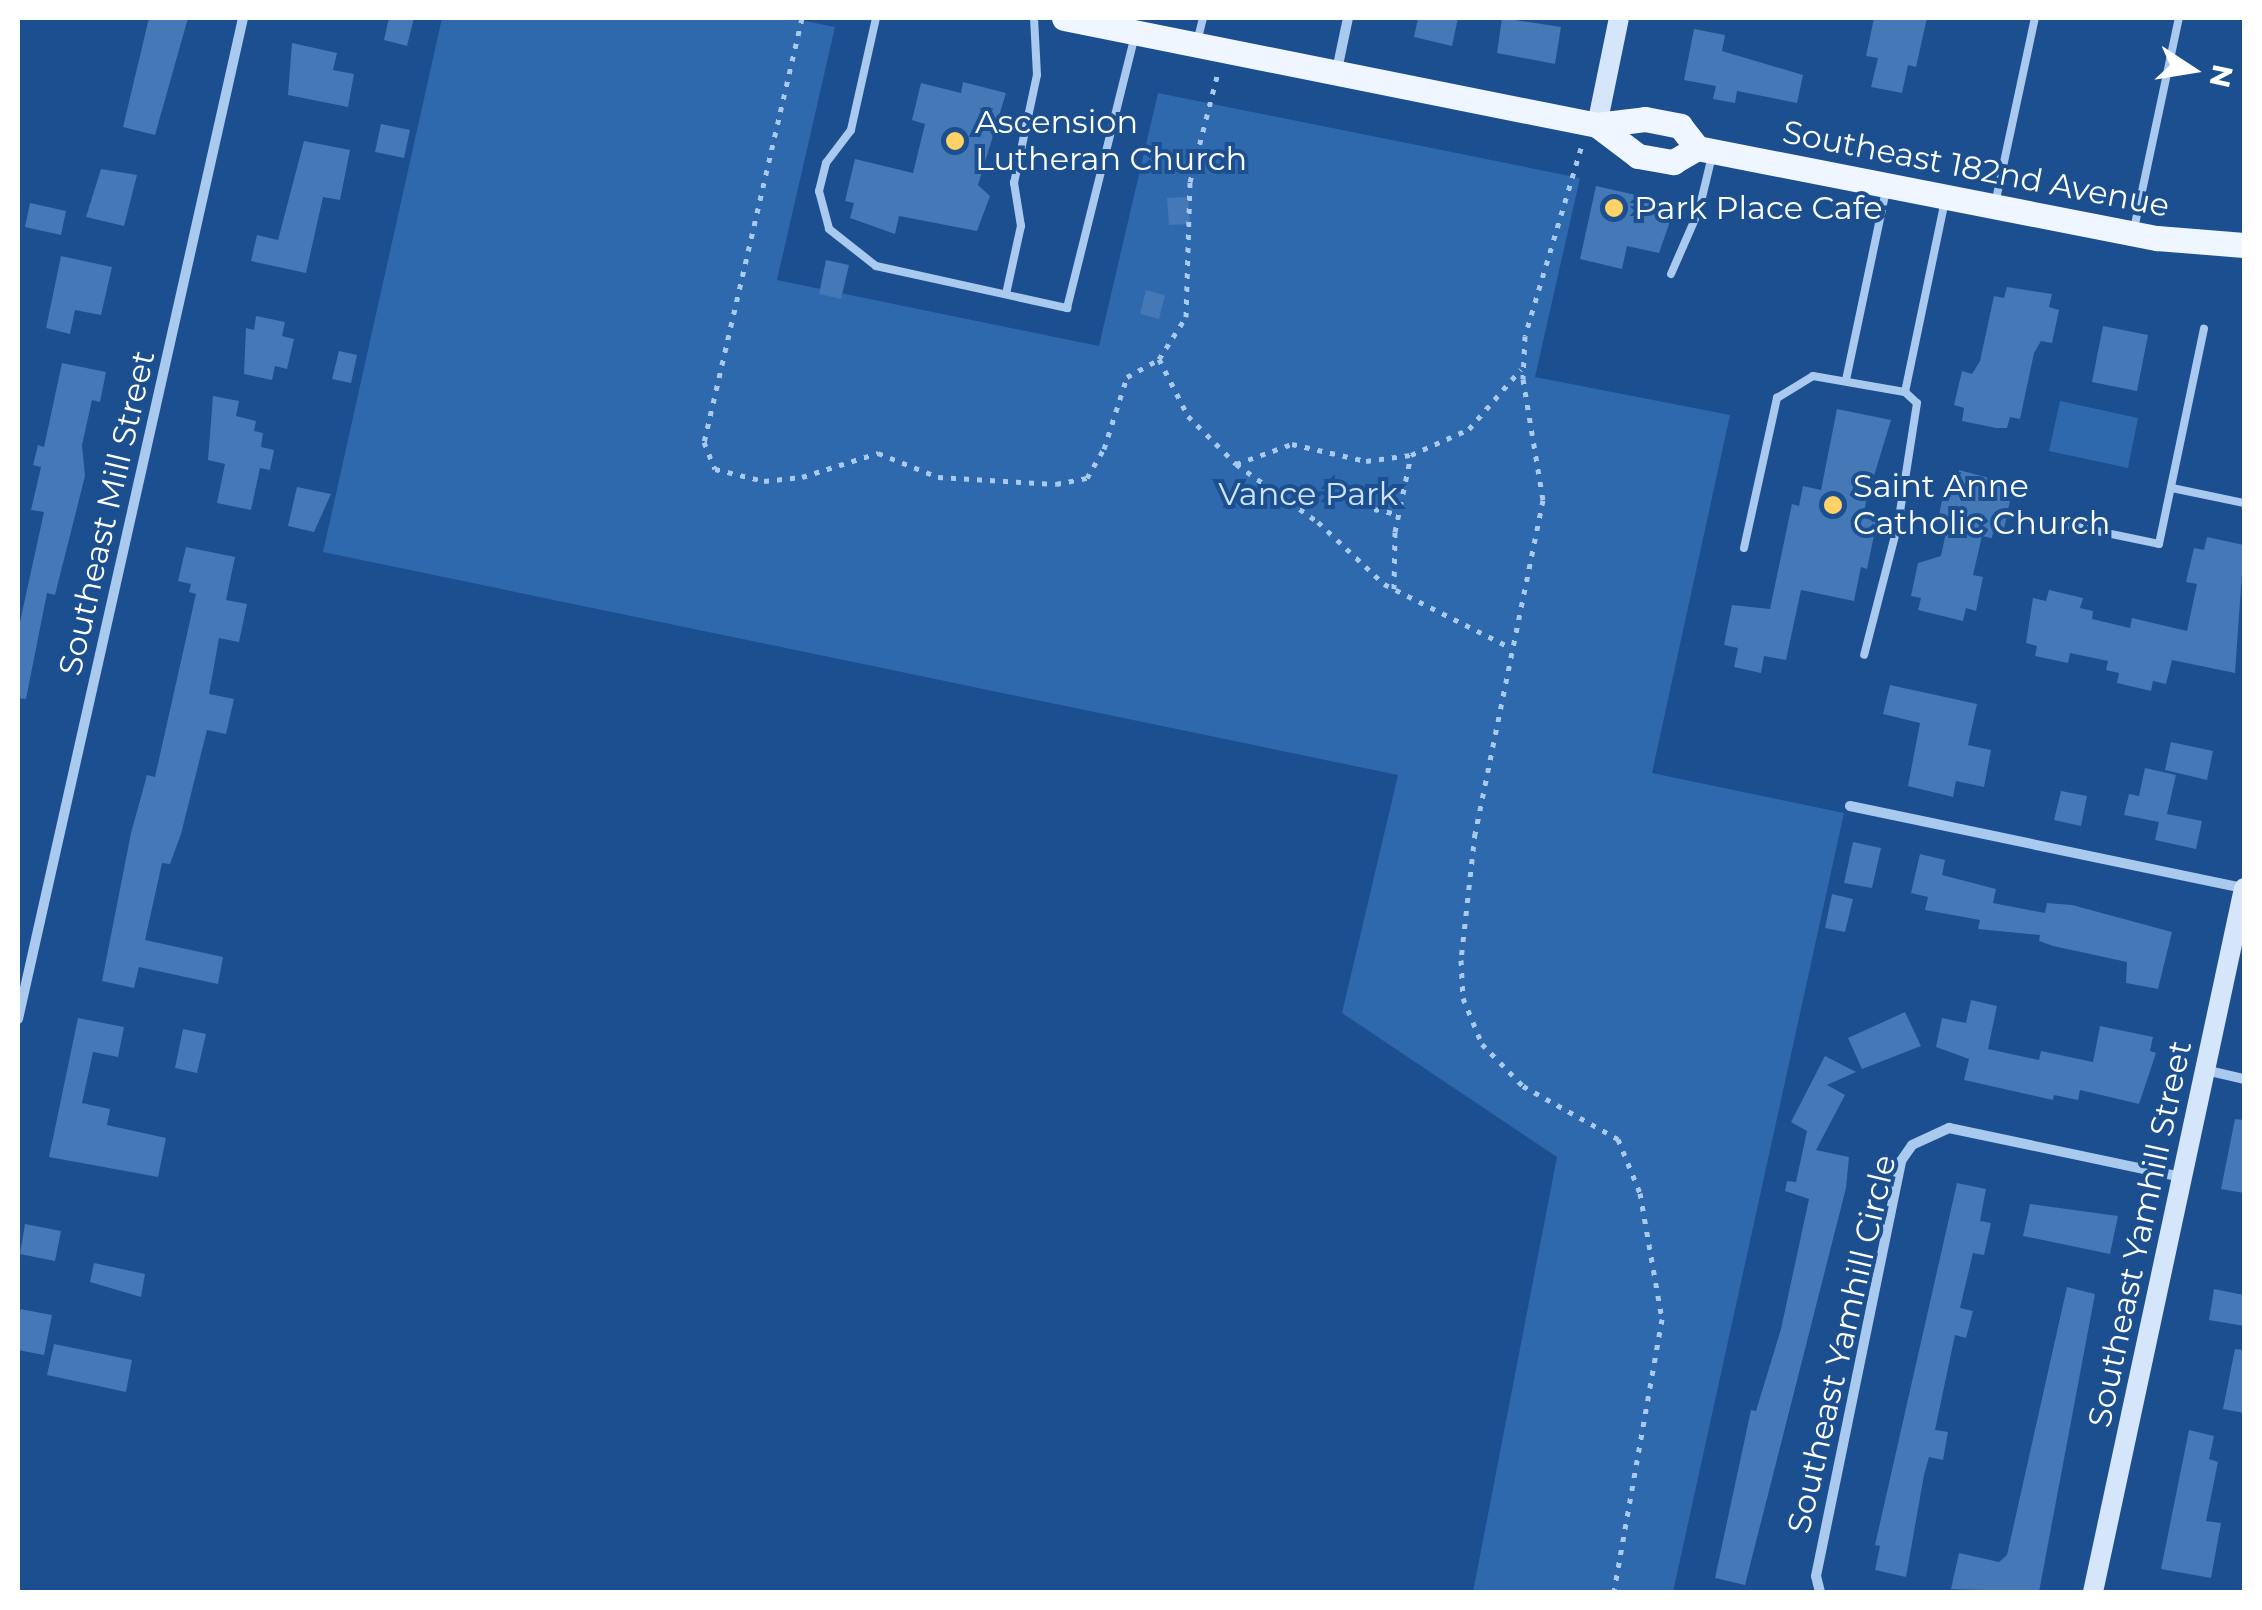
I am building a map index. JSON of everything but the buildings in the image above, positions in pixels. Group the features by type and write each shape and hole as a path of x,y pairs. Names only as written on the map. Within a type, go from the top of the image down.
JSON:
{"main road":[{"name":"Southeast 182nd Avenue","path":"1064,18 1591,124 1645,119 1680,126 1705,150"},
{"name":"Southeast 182nd Avenue","path":"1591,124 1638,156 1673,162 1705,150 2133,233 2244,245"}],"street":[{"name":"Southeast Mill Street","path":"18,1018 243,18"},
{"path":"1336,73 1348,18"},
{"path":"1591,124 1619,18"},
{"path":"1850,806 2244,888"},
{"name":"Southeast Yamhill Street","path":"2093,1592 2244,888"},
{"path":"2205,1070 2244,1079"},
{"name":"Southeast Yamhill Circle","path":"1820,1592 1816,1576 1839,1463 1902,1161 1912,1144 1948,1128 2182,1178"}],"lane":[{"path":"876,18 851,130 826,163 819,191 828,229 876,266 1067,308 1136,32"},
{"path":"1006,294 1021,226 1014,183 1037,75 1034,18"},
{"path":"1196,44 1203,18"},
{"path":"1994,206 2035,18"},
{"path":"2133,233 2179,18"},
{"path":"1670,274 1699,210 1705,150"},
{"path":"1846,380 1886,186"},
{"path":"1904,392 1946,196"},
{"path":"2058,523 2159,544 2204,329"},
{"path":"1744,548 1777,398 1814,376 1904,392 1917,403 1919,423 1864,655"},
{"path":"2172,488 2244,503"}],"path":[{"path":"802,18 706,434 706,456 715,469 781,480 878,453 938,477 1069,484 1087,478 1098,461 1127,376 1159,359 1188,308 1190,182 1222,50"},
{"path":"1591,124 1532,304 1523,366 1544,493 1474,833 1464,998 1477,1036 1508,1074 1624,1145 1640,1192 1662,1320 1614,1592"},
{"path":"1159,359 1188,416 1236,464 1318,522 1394,590 1511,648"},
{"path":"1236,464 1292,444 1366,461 1411,454 1479,421 1523,366"},
{"path":"1394,590 1397,514 1411,454"},
{"path":"1374,509 1397,514"}],"green space":[{"name":"Vance Park","path":"442,18 789,18 835,27 777,280 1099,346 1158,93 1580,178 1535,377 1730,415 1652,773 1844,813 1673,1592 1473,1592 1557,1157 1342,1013 1398,775 323,552"},
{"path":"2060,401 2138,418 2128,468 2049,451"}],"place":[{"name":"Ascension Lutheran Church","path":"955,141"},
{"name":"Park Place Cafe","path":"1614,208"},
{"name":"Saint Anne Catholic Church","path":"1833,505"}]}
